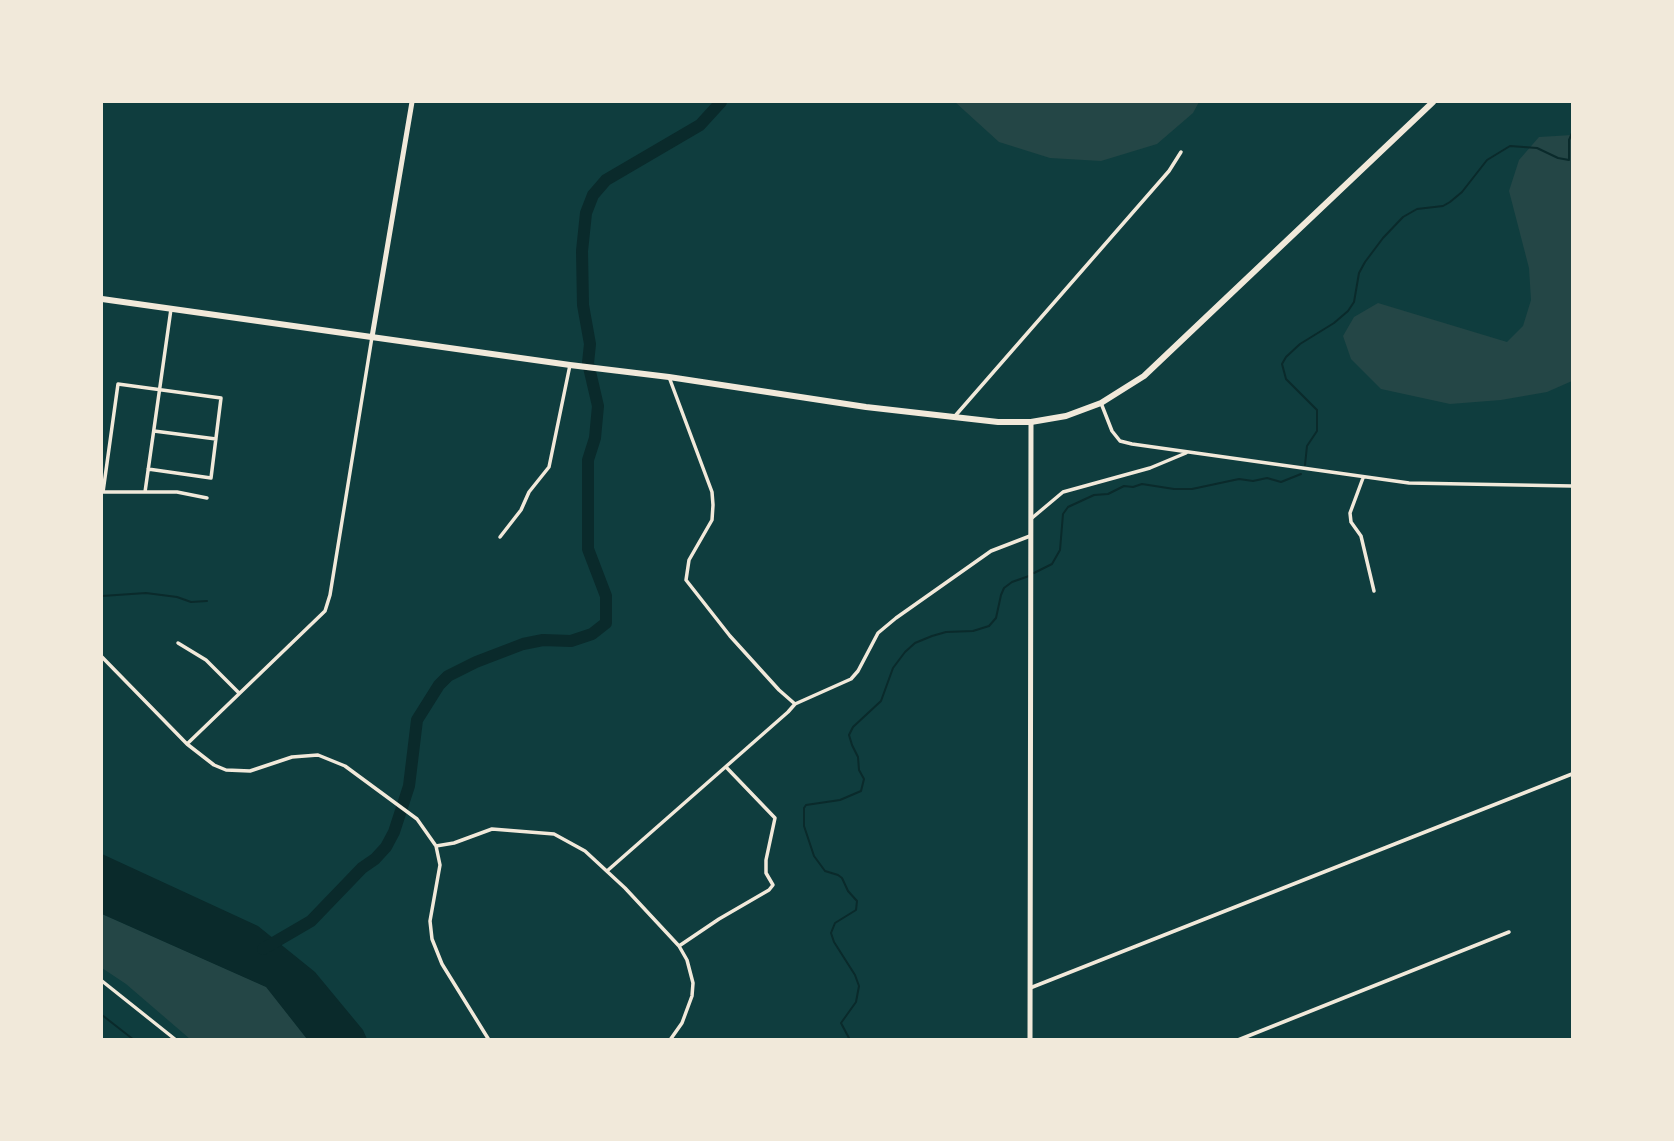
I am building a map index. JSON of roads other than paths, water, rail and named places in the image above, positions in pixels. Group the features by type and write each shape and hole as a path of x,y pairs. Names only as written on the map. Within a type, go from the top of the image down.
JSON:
{"highway":[{"path":"102,299 669,377 866,407 998,422 1031,422 1066,416 1101,403 1144,376 1433,102"}],"main road":[{"path":"372,337 412,102"},
{"path":"1030,1040 1031,422"}],"street":[{"path":"954,416 1169,171 1181,152"},
{"path":"145,492 171,309"},
{"path":"187,744 325,611 330,595 372,337"},
{"path":"500,537 521,510 529,492 550,467 570,365"},
{"path":"669,377 712,492 712,520 689,559 686,580 730,636 779,691 795,704"},
{"path":"148,469 211,478 221,398 118,384 102,492 177,492 207,498"},
{"path":"1101,403 1112,431 1120,441 1363,478 1429,484 1573,486"},
{"path":"154,431 216,439"},
{"path":"1032,518 1063,492 1150,468 1186,452"},
{"path":"1363,478 1350,513 1351,522 1361,536 1374,591"},
{"path":"607,871 795,704 851,679 878,633 967,566 1001,546 1032,535"},
{"path":"178,643 206,660 239,693"},
{"path":"102,657 187,744 203,758 226,770 250,771 292,757 318,755 345,766 417,819 436,845 440,865 429,921 432,939 442,964 489,1040"},
{"path":"679,946 773,885 766,873 766,860 775,818 726,767"},
{"path":"1030,988 1573,774"},
{"path":"436,845 454,843 492,829 554,834 585,850 679,946 691,970 692,996 688,1010 670,1040"},
{"path":"1237,1040 1509,932"},
{"path":"102,981 176,1040"}],"waterway":[{"path":"263,949 311,921 386,847 394,832 409,786 417,720 439,685 448,676 523,644 543,640 571,641 592,634 606,623 606,596 588,549 588,460 595,438 598,406 588,363 590,344 583,305 582,251 586,213 593,195 606,180 700,125 721,102"},
{"path":"1305,465 1307,446 1317,431 1317,410 1286,379 1282,364 1286,357 1348,311 1354,302 1359,273 1365,262 1403,217 1417,209 1443,206 1450,202 1462,192 1487,160 1510,146 1537,148 1569,160 1569,140 1572,133"},
{"path":"1034,573 1052,564 1060,550 1063,514 1068,507 1094,495 1108,494 1124,486 1142,484 1192,489 1239,479 1253,481 1267,478 1281,482 1301,474"},
{"path":"850,1040 841,1023 856,1002 859,986 831,933 835,923 856,910 857,901 842,878 825,871 814,856 804,826 804,808 806,805 840,800 861,791 864,779 849,735 853,727 881,701 893,668 905,652 915,643 932,636 946,632 973,631 989,626 996,618 1004,588 1029,576"},
{"path":"102,596 146,593 177,597 191,602 207,601"},
{"path":"102,1015 134,1040"}]}
